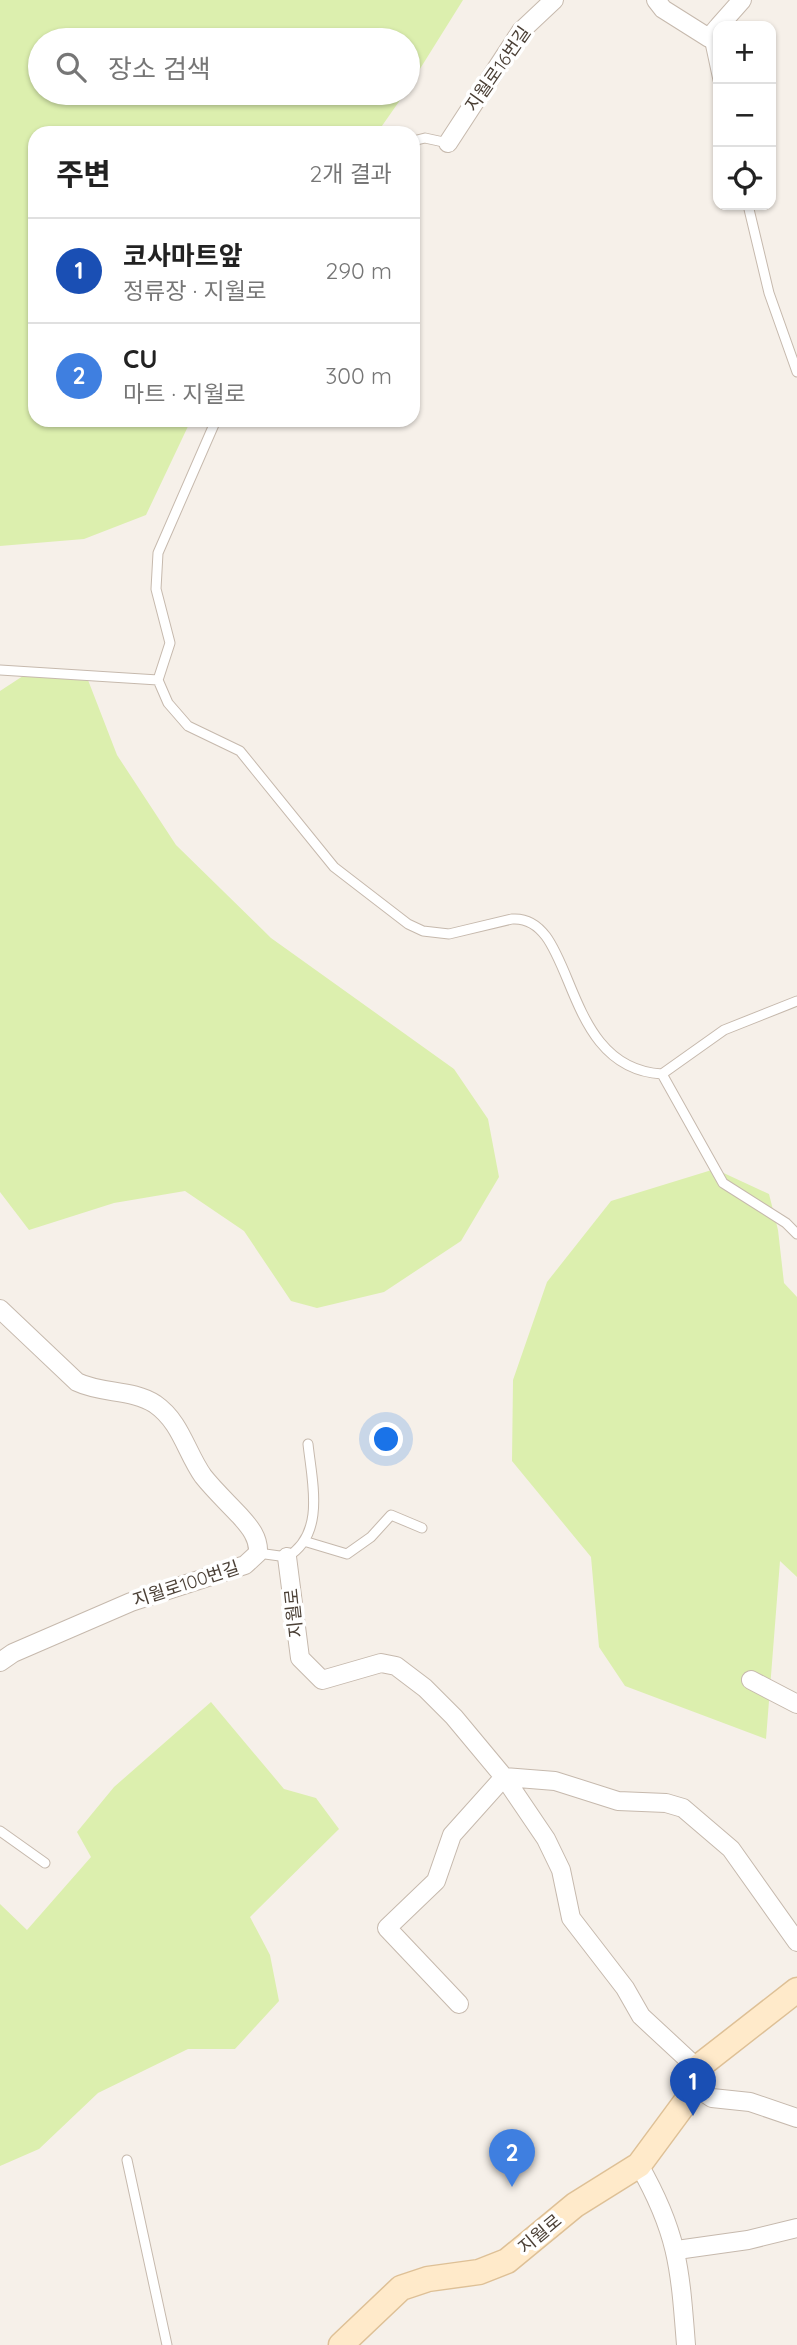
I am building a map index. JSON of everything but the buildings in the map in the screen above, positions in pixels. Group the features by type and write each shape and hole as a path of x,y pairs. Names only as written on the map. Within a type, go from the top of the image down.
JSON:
{"street":[{"name":"지월로16번길","path":"448,143 521,31 554,0"},
{"path":"656,0 663,9 713,29"},
{"path":"723,21 742,0"},
{"name":"지월로100번길","path":"0,1309 77,1382 88,1387 141,1397 167,1414 182,1435 201,1474 249,1525 259,1544 258,1553 245,1565 131,1602 13,1653 0,1662"},
{"name":"지월로","path":"287,1557 300,1658 316,1677 322,1680 381,1663 396,1666 418,1682 454,1717 504,1777 546,1839 556,1860 571,1918 625,1988 641,2016 694,2076"},
{"path":"751,1681 797,1704"},
{"path":"459,2004 387,1927 436,1881 452,1835 504,1777 555,1781 618,1801 666,1803 683,1808 731,1849 797,1942"},
{"name":"지월로","path":"341,2345 401,2288 428,2279 479,2272 507,2261 575,2205 639,2165 687,2100 694,2076 797,1990"},
{"path":"694,2076 712,2098 750,2102 797,2118"},
{"path":"639,2165 656,2196 677,2250 686,2345"},
{"path":"677,2250 748,2240 797,2228"}],"lane":[{"path":"420,139 448,143"},
{"path":"749,210 769,293 797,372"},
{"path":"213,427 158,553 156,589 170,643 158,680 178,716 196,733 240,751 348,880 408,924 424,931 464,933 522,919 533,924 543,934 562,965 586,1024 596,1041 620,1062 650,1073 662,1074 724,1030 797,1001"},
{"path":"0,670 158,680"},
{"path":"662,1074 723,1183 786,1223 797,1234"},
{"path":"258,1553 287,1557 307,1542 313,1525 308,1444"},
{"path":"307,1542 347,1554 371,1537 391,1515 422,1528"},
{"path":"0,1831 45,1863"},
{"path":"127,2160 167,2345"}],"green space":[{"path":"0,0 463,0 420,69 420,28 28,28 28,105 397,105 382,126 28,126 28,427 188,427 146,515 84,539 0,546"},
{"path":"26,674 88,680 117,755 176,845 271,938 454,1069 488,1119 499,1177 461,1241 384,1292 317,1308 291,1301 244,1231 185,1191 114,1203 29,1230 0,1192 0,691"},
{"path":"715,1169 769,1194 778,1230 784,1283 797,1297 797,1577 780,1561 766,1739 625,1686 599,1647 591,1557 512,1461 513,1380 547,1282 611,1201"},
{"path":"211,1702 284,1789 316,1798 339,1829 250,1917 270,1955 279,2001 235,2049 188,2049 98,2093 39,2149 0,2166 0,1904 27,1930 91,1857 77,1832 114,1787"}],"place":[{"name":"코사마트앞","path":"693,2116"},
{"name":"CU","path":"512,2187"}]}
